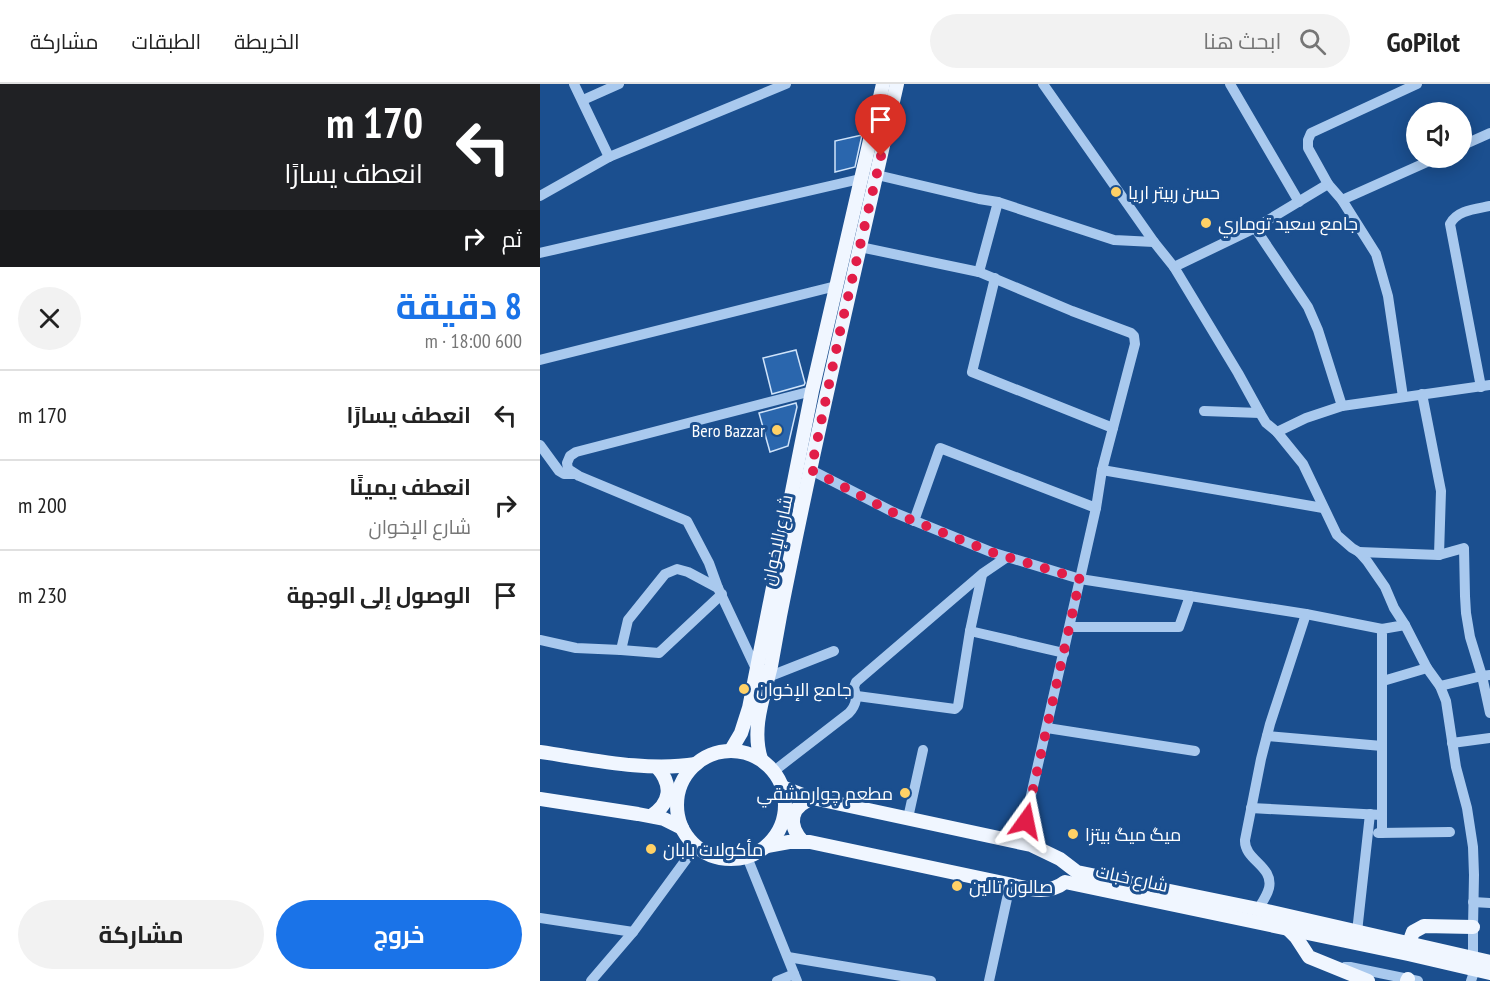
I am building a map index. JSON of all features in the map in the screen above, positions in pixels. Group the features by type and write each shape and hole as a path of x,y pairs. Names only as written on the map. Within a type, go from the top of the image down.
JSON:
{"main road":[{"path":"731,750 741,733 762,674 812,391 883,84"},
{"name":"شارع الإخوان","path":"761,759 757,733 762,674 794,545 897,84"},
{"path":"827,324 841,327"},
{"path":"741,733 748,738 757,733"},
{"path":"731,750 747,752 761,759 774,771 786,801 783,821 768,846 747,857 726,859 715,857 696,846 682,828 677,801 680,787 686,774 696,764 712,754 731,750"},
{"path":"540,752 657,767 696,764"},
{"path":"651,816 665,803 668,793 667,783 657,767"},
{"name":"شارع خبات","path":"782,787 814,798 1031,845 1060,859 1077,872 1357,932 1490,973"},
{"path":"802,842 795,831 793,821 796,809 814,798"},
{"path":"540,799 651,816 664,819 682,828"},
{"name":"شارع خبات","path":"768,846 802,842 1031,889 1045,890 1065,882 1327,938 1490,962"},
{"path":"1408,949 1413,932 1424,926 1473,927"},
{"path":"1289,930 1313,958 1368,981"},
{"path":"1313,958 1327,938"}],"street":[{"path":"574,84 609,158"},
{"path":"583,100 619,84"},
{"path":"540,196 609,158 786,84"},
{"path":"1043,84 1174,267 1266,423 1277,432 1303,464 1337,535 1359,552 1385,587 1427,668 1440,686 1446,701 1456,766 1470,825 1474,875 1473,975 1471,981"},
{"path":"1230,84 1299,202"},
{"path":"1403,397 1388,296 1376,254 1342,200 1328,184 1308,148 1308,140 1311,133 1417,84"},
{"path":"1472,141 1490,133"},
{"path":"1342,200 1414,168"},
{"path":"877,175 998,202 1114,240 1154,242"},
{"path":"540,253 860,179"},
{"path":"1174,267 1256,228 1328,184"},
{"path":"979,272 998,202"},
{"path":"1277,432 1306,418 1342,406 1485,386 1450,224 1454,217 1461,213 1490,206"},
{"path":"1256,228 1308,307 1318,330 1342,406"},
{"path":"860,247 979,272 1134,336 1135,344 1102,470 1096,508 1026,821 1031,845"},
{"path":"995,278 972,372 1113,428"},
{"path":"540,360 836,286"},
{"path":"812,391 576,452 570,456 567,463 568,469 574,474 687,522 762,674 834,651"},
{"path":"1422,394 1441,491 1439,555"},
{"path":"1204,411 1260,413"},
{"path":"540,445 559,471 564,474 574,474"},
{"path":"914,521 940,448 1096,508"},
{"path":"811,470 914,521 991,552 1080,579 1306,614 1382,629 1405,626"},
{"path":"1102,470 1323,508"},
{"path":"1359,552 1439,555 1464,548 1466,613 1470,637 1486,675 1490,713"},
{"path":"774,771 849,713 855,705 856,682 982,574 1007,557"},
{"path":"621,650 628,620 665,574 677,569 687,572 720,591"},
{"path":"857,696 955,709 958,706 982,574"},
{"path":"540,640 576,648 659,653 720,591"},
{"path":"1070,627 1179,627 1190,596"},
{"path":"1258,909 1267,894 1269,879 1244,844 1267,736 1306,614"},
{"path":"1382,629 1382,833"},
{"path":"970,631 1064,653"},
{"path":"1383,681 1427,668"},
{"path":"1440,686 1486,675"},
{"path":"1047,728 1195,751"},
{"path":"1267,736 1382,746"},
{"path":"1452,743 1490,738"},
{"path":"908,818 923,750"},
{"path":"1251,808 1382,815"},
{"path":"1357,932 1370,814"},
{"path":"1368,834 1450,832"},
{"path":"591,981 633,933 696,846"},
{"path":"747,857 795,978 777,981"},
{"path":"989,981 1010,885"},
{"path":"1473,902 1490,903"},
{"path":"540,918 633,933"},
{"path":"788,957 931,981"},
{"path":"1342,970 1345,967 1352,967 1411,980"}],"building":[{"path":"862,135 855,167 835,172 835,141"},
{"path":"796,350 804,385 772,394 763,358"},
{"name":"Bero Bazzar","path":"796,403 788,446 770,452 759,413"}],"place":[{"name":"حسن ربيتر اريا","path":"1116,192"},
{"name":"جامع سعيد توماري","path":"1206,223"},
{"name":"Bero Bazzar","path":"777,430"},
{"name":"جامع الإخوان","path":"744,689"},
{"name":"مطعم چوارمشقي","path":"905,793"},
{"name":"ميگ ميگ بيتزا","path":"1073,834"},
{"name":"مأكولات بابان","path":"651,849"},
{"name":"صالون تالين","path":"957,886"}],"route":[{"path":"881,156 841,327 811,470 914,521 991,552 1080,579 1026,821"}]}
